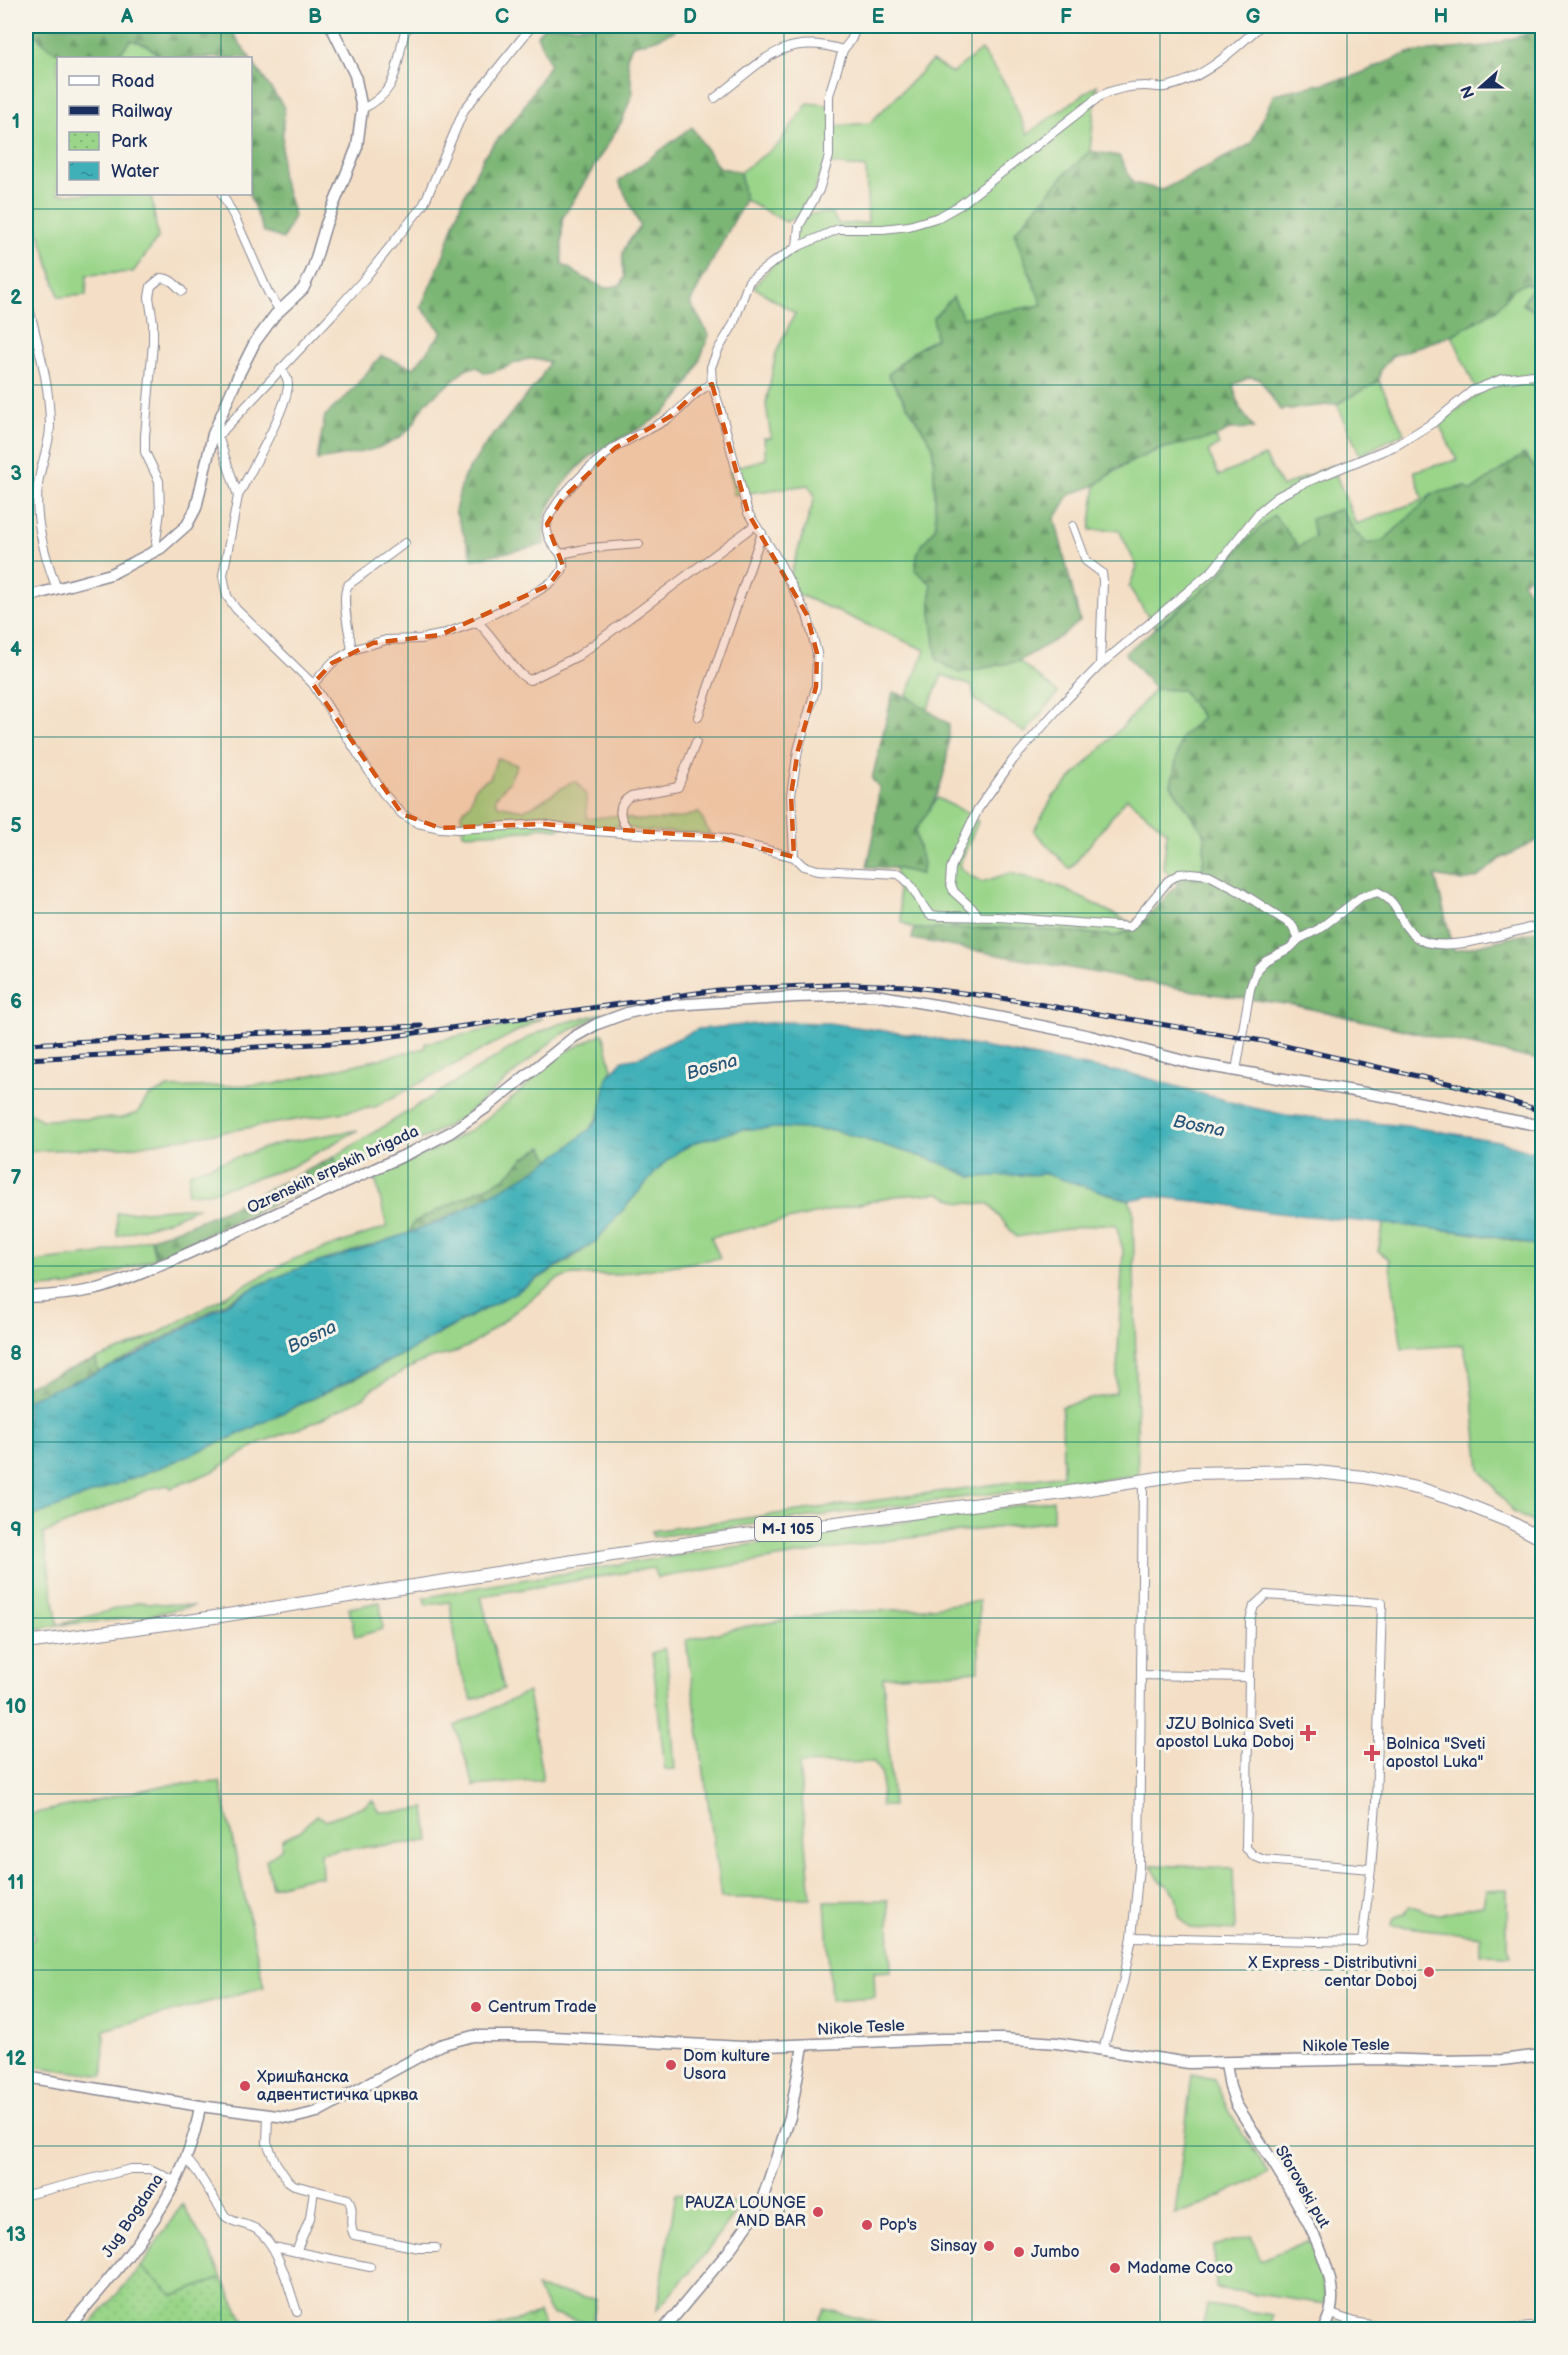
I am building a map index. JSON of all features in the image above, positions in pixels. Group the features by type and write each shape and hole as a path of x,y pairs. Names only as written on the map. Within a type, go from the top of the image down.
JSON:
{"main road":[{"name":"M-I 105","path":"26,1643 195,1620 722,1538 1143,1482 1191,1473 1308,1471 1364,1477 1421,1489 1458,1501 1508,1521 1542,1539"}],"street":[{"path":"26,597 111,574 157,550 177,536 187,525 196,508 215,435 255,342 280,311 303,289 313,268 326,224 357,147 362,109 355,75 332,26"},
{"path":"362,109 383,96 393,81 405,31 411,26"},
{"path":"215,435 281,369 358,285 424,204 453,132 465,110 532,26"},
{"path":"797,247 799,226 819,190 829,156 829,95 843,50 851,40 857,26"},
{"path":"794,857 791,795 798,750 816,687 817,653 807,615 762,533 748,513 712,384 711,367 733,325 749,281 797,247 838,229 883,229 909,226 939,217 960,205 1100,96 1113,90 1143,86 1163,87 1197,75 1233,51 1260,26"},
{"path":"715,98 782,48 800,44 819,44 843,50"},
{"path":"223,195 268,292 280,311"},
{"path":"157,550 160,511 159,481 145,452 153,343 149,297 151,286 161,278 167,278 182,291"},
{"path":"26,295 48,385 50,429 38,488 39,513 46,558 57,589"},
{"path":"281,369 287,378 288,387 281,408 238,496 223,575 227,596 236,609 313,684 383,793 402,814 418,823 458,829 542,824 579,830 718,837 794,857 803,866 818,870 898,874 906,878 930,915 1130,927 1168,881 1179,874 1209,875 1292,925 1299,939"},
{"path":"978,917 975,911 954,892 950,882 951,868 957,851 978,809 1013,760 1100,665 1213,570 1260,511 1276,497 1397,445 1434,422 1472,392 1502,379 1542,374"},
{"path":"313,684 332,663 352,651 386,640 420,639 440,635 477,622 549,585 560,574 563,566 561,554 551,542 547,524 555,507 581,475 615,448 671,416 699,389 712,384"},
{"path":"215,435 238,496"},
{"path":"477,622 488,631 521,675 530,680 578,656 755,525"},
{"path":"1073,526 1086,561 1102,573 1100,665"},
{"path":"698,717 762,533"},
{"path":"352,651 345,589 405,543"},
{"path":"561,554 590,548 639,544"},
{"path":"631,832 623,825 620,813 625,799 631,795 678,787 696,742"},
{"path":"1236,1071 1250,989 1257,969 1266,960 1319,929 1361,897 1378,892 1390,898 1401,919 1416,938 1441,946 1542,925"},
{"name":"Ozrenskih srpskih brigada","path":"26,1297 62,1296 99,1288 127,1278 169,1262 414,1151 451,1132 486,1108 574,1037 597,1024 627,1013 659,1006 795,997 875,995 953,1008 1090,1036 1191,1063 1542,1126"},
{"path":"1103,2049 1123,1983 1132,1937 1139,1867 1143,1482"},
{"path":"1132,1937 1362,1942 1371,1869 1376,1793 1382,1603 1266,1595 1254,1606 1250,1620 1245,1848 1254,1856 1264,1860 1371,1869"},
{"path":"1141,1675 1248,1677"},
{"name":"Nikole Tesle","path":"26,2077 200,2106 293,2118 308,2115 423,2053 458,2038 472,2036 535,2036 733,2047 941,2039 1003,2039 1057,2043 1190,2063 1378,2059 1502,2060 1542,2055"},
{"path":"663,2330 728,2252 762,2200 790,2117 803,2046"},
{"name":"Sforovski put","path":"1226,2063 1230,2087 1236,2104 1302,2212 1316,2241 1331,2284 1331,2314 1323,2330"},
{"name":"Jug Bogdana","path":"66,2330 136,2244 163,2204 186,2158 197,2127 200,2106"},
{"path":"268,2115 266,2139 281,2172 294,2185 348,2199 353,2209 350,2227 354,2235 419,2248 436,2248"},
{"path":"186,2158 225,2216 256,2229 270,2242 297,2313"},
{"path":"26,2195 131,2169 150,2169 175,2181"},
{"path":"296,2252 310,2218 314,2190"},
{"path":"273,2247 370,2267"},
{"path":"1331,2314 1354,2322 1397,2330"},
{"path":"1498,2330 1542,2326"}],"highlighted area":[{"path":"712,384 748,513 807,615 817,653 816,687 798,750 791,795 794,857 718,837 542,824 440,828 402,814 313,684 332,663 373,643 440,635 549,585 563,566 547,524 563,498 615,448 671,416 699,389"}],"green space":[{"path":"26,26 228,26 249,57 160,57 147,45 131,40 120,53 66,55 52,50 37,36 26,30"},
{"path":"544,26 674,26 674,31 656,39 632,45 627,57 633,92 622,121 562,219 562,264 605,288 621,285 625,277 624,249 640,226 619,181 692,127 718,167 740,172 745,200 690,303 709,335 698,365 684,391 662,414 595,453 573,473 548,510 544,524 544,545 473,559 455,511 463,478 488,441 539,381 549,362 538,359 523,360 485,373 477,367 465,369 427,402 412,426 392,442 368,451 317,460 325,416 348,395 381,356 414,368 442,332 421,307 444,254 462,200 485,155 519,114 550,64 537,35"},
{"path":"1542,29 1542,311 1539,314 1522,304 1533,286 1526,283 1514,288 1496,310 1452,335 1392,356 1381,369 1379,381 1337,404 1280,410 1260,379 1250,377 1233,385 1240,409 1254,428 1231,429 1216,437 1159,449 1117,468 1096,485 1069,495 1055,519 1080,621 1060,637 1019,661 959,673 937,660 931,613 931,584 915,570 918,551 936,526 933,446 888,375 913,352 936,338 933,318 953,297 963,318 1042,305 1014,233 1063,176 1090,151 1119,156 1133,183 1162,190 1251,144 1274,94 1352,77 1408,53 1487,46"},
{"path":"26,30 37,36 52,50 71,56 92,54 131,40 147,45 160,57 57,57 57,195 151,195 158,238 133,272 87,275 86,295 59,297 35,219 26,219"},
{"path":"981,50 1008,88 1027,134 1097,85 1090,151 1063,176 1042,305 963,318 953,297 936,338 913,352 888,375 933,446 936,526 918,551 931,584 931,613 959,673 1019,661 1058,693 1025,733 975,700 972,686 942,675 927,711 907,695 925,650 786,589 815,496 808,485 734,495 729,469 766,459 764,438 771,438 766,404 776,353 795,313 754,287 776,261 791,250 796,230 804,214 786,222 745,200 740,172 778,145 808,103 827,105 834,126 870,123 932,61 952,73","holes":["825,163 866,168 868,223 838,224 832,213 806,214"]},
{"path":"252,62 284,107 281,174 294,216 283,239 264,232 249,195 252,195"},
{"path":"1526,283 1534,286 1539,314 1542,311 1542,470 1539,473 1524,454 1471,491 1431,494 1384,540 1367,544 1355,532 1341,510 1314,537 1299,547 1274,516 1243,544 1219,577 1155,627 1129,587 1137,567 1119,530 1090,530 1096,485 1124,466 1153,452 1183,443 1216,437 1219,445 1208,451 1219,476 1265,456 1282,487 1332,465 1356,524 1423,500 1414,471 1457,460 1439,424 1478,394 1452,335 1496,310 1514,288"},
{"path":"1379,381 1404,433 1360,455 1337,404"},
{"path":"26,394 31,428 26,469"},
{"path":"1524,454 1539,473 1542,470 1542,567 1523,582 1527,590 1542,595 1542,838 1500,859 1477,878 1462,881 1435,876 1454,951 1542,930 1542,1061 1293,1005 1205,993 912,939 914,929 1024,928 1117,936 1138,926 1178,884 1203,868 1205,835 1171,785 1181,738 1202,717 1182,690 1155,689 1125,653 1219,577 1243,544 1274,515 1299,547 1314,537 1311,519 1341,509 1355,532 1367,544 1384,540 1431,494 1465,486 1471,491"},
{"path":"1155,689 1182,690 1202,717 1181,738 1171,785 1205,835 1203,868 1178,884 1163,868 1167,832 1127,798 1070,869 1034,831 1053,797 1124,725"},
{"path":"893,692 914,701 949,724 949,740 942,781 931,806 915,831 923,864 921,874 895,868 867,867 874,835 879,787 872,779"},
{"path":"497,758 517,765 509,782 495,798 498,805 523,810 571,782 577,782 586,795 587,819 619,815 634,820 659,820 699,813 710,834 644,831 619,826 606,828 578,822 558,829 541,827 528,831 463,834 461,813 470,804 475,787 490,778"},
{"path":"937,798 967,813 978,822 959,866 969,875 982,882 1010,873 1058,886 1138,926 1117,936 1024,928 914,929 902,922 895,868 921,874 923,864 915,831"},
{"path":"604,1013 557,1037 464,1116 431,1135 334,1176 336,1162 334,1157 529,1037 559,1024"},
{"path":"542,1018 375,1107 130,1147 26,1151 26,1111 42,1120 122,1118 137,1113 148,1097 168,1088 274,1084 425,1048 425,1043"},
{"path":"603,1033 612,1069 606,1082 600,1114 582,1137 551,1160 543,1147 524,1158 505,1178 414,1222 409,1233 315,1263 259,1285 139,1352 98,1372 96,1359 159,1333 291,1260 387,1227 375,1177 471,1130 507,1103 562,1054"},
{"path":"744,1129 833,1130 933,1160 972,1177 1045,1174 1129,1200 1133,1210 1138,1475 653,1537 652,1531 1063,1475 1062,1406 1116,1393 1123,1250 1116,1225 1100,1224 1016,1237 989,1204 961,1203 939,1193 895,1196 711,1237 720,1258 614,1275 573,1275 558,1279 473,1344 451,1354 419,1363 371,1389 365,1397 313,1423 259,1443 214,1471 171,1488 168,1485 150,1489 43,1534 58,1625 26,1631 26,1519 235,1436 377,1368 518,1291 595,1242 662,1165 679,1151 696,1142"},
{"path":"358,1130 291,1167 209,1193 187,1194 190,1172 280,1143"},
{"path":"542,1147 551,1160 482,1200 409,1233 414,1222 505,1178 524,1158"},
{"path":"334,1157 336,1162 334,1176 155,1258 151,1238 221,1212"},
{"path":"199,1207 167,1221 117,1236 117,1213"},
{"path":"1384,1223 1483,1236 1542,1248 1542,1527 1513,1512 1480,1469 1470,1373 1463,1345 1402,1349 1389,1259 1378,1251"},
{"path":"151,1238 155,1258 95,1280 69,1286 26,1289 26,1263 99,1254"},
{"path":"96,1359 98,1372 26,1400 26,1386"},
{"path":"1053,1500 1053,1521 875,1542 657,1578 653,1568 481,1596 504,1689 472,1700 459,1666 450,1602 426,1605 424,1598 476,1587 633,1562"},
{"path":"979,1601 979,1671 883,1677 893,1806 881,1806 882,1775 874,1762 799,1764 811,1898 721,1898 686,1640 748,1626 831,1613 916,1609"},
{"path":"140,1602 194,1606 135,1618 58,1625"},
{"path":"380,1602 383,1629 355,1637 349,1608"},
{"path":"664,1648 667,1657 675,1769 665,1770 652,1653"},
{"path":"528,1692 543,1780 474,1786 455,1726"},
{"path":"220,1782 264,1987 104,2030 103,2076 26,2065 26,1943 34,1939 26,1875 26,1815 166,1785"},
{"path":"372,1800 380,1812 425,1808 429,1841 321,1853 322,1877 311,1877 272,1887 266,1860 281,1849 282,1839 300,1831 316,1815 326,1820 366,1805"},
{"path":"1151,1865 1233,1868 1235,1931 1190,1928 1179,1916 1176,1896 1168,1886 1161,1882"},
{"path":"1507,1889 1507,1946 1510,1955 1481,1954 1481,1936 1391,1925 1395,1917 1405,1914 1409,1906 1437,1914 1446,1913 1483,1905 1486,1890"},
{"path":"888,1900 891,1971 874,1972 875,1997 831,2000 825,1901"},
{"path":"1192,2074 1214,2079 1230,2114 1269,2173 1191,2210 1175,2214"},
{"path":"676,2193 741,2204 708,2250 657,2310"},
{"path":"182,2204 207,2246 222,2278 173,2296 141,2267"},
{"path":"1251,2236 1261,2260 1310,2240 1325,2290 1325,2304 1216,2288 1214,2246"},
{"path":"141,2267 174,2296 222,2278 248,2329 86,2329"},
{"path":"536,2288 596,2299 592,2324 551,2314"},
{"path":"1207,2305 1272,2315 1270,2329 1202,2329"},
{"path":"825,2309 898,2329 820,2329 820,2317"},
{"path":"539,2313 545,2329 489,2329"},
{"path":"1335,2322 1370,2329 1328,2330"}],"water":[{"name":"Bosna","path":"780,1022 829,1023 933,1038 1140,1076 1245,1106 1286,1115 1406,1126 1498,1141 1542,1154 1542,1248 1509,1239 1466,1232 1269,1212 1150,1196 1129,1200 1045,1174 972,1177 933,1160 833,1130 744,1129 696,1142 679,1151 662,1165 595,1242 518,1291 415,1348 235,1436 26,1519 26,1400 137,1355 259,1285 297,1269 442,1221 527,1175 563,1151 591,1128 599,1118 607,1077 623,1060 639,1057 698,1029"}],"railway":[{"path":"26,1059 352,1042 718,990 852,984 906,986 995,997 1263,1041 1452,1084 1542,1111"},
{"path":"26,1044 421,1026"}],"place":[{"name":"JZU Bolnica Sveti apostol Luka Doboj","path":"1308,1733"},
{"name":"Bolnica \"Sveti apostol Luka\"","path":"1372,1753"},
{"name":"X Express - Distributivni centar Doboj","path":"1429,1972"},
{"name":"Centrum Trade","path":"476,2007"},
{"name":"Dom kulture Usora","path":"671,2065"},
{"name":"Хришћанска адвентистичка црква","path":"245,2086"},
{"name":"PAUZA LOUNGE AND BAR","path":"818,2212"},
{"name":"Pop's","path":"867,2225"},
{"name":"Sinsay","path":"989,2246"},
{"name":"Jumbo","path":"1019,2252"},
{"name":"Madame Coco","path":"1115,2268"}]}
